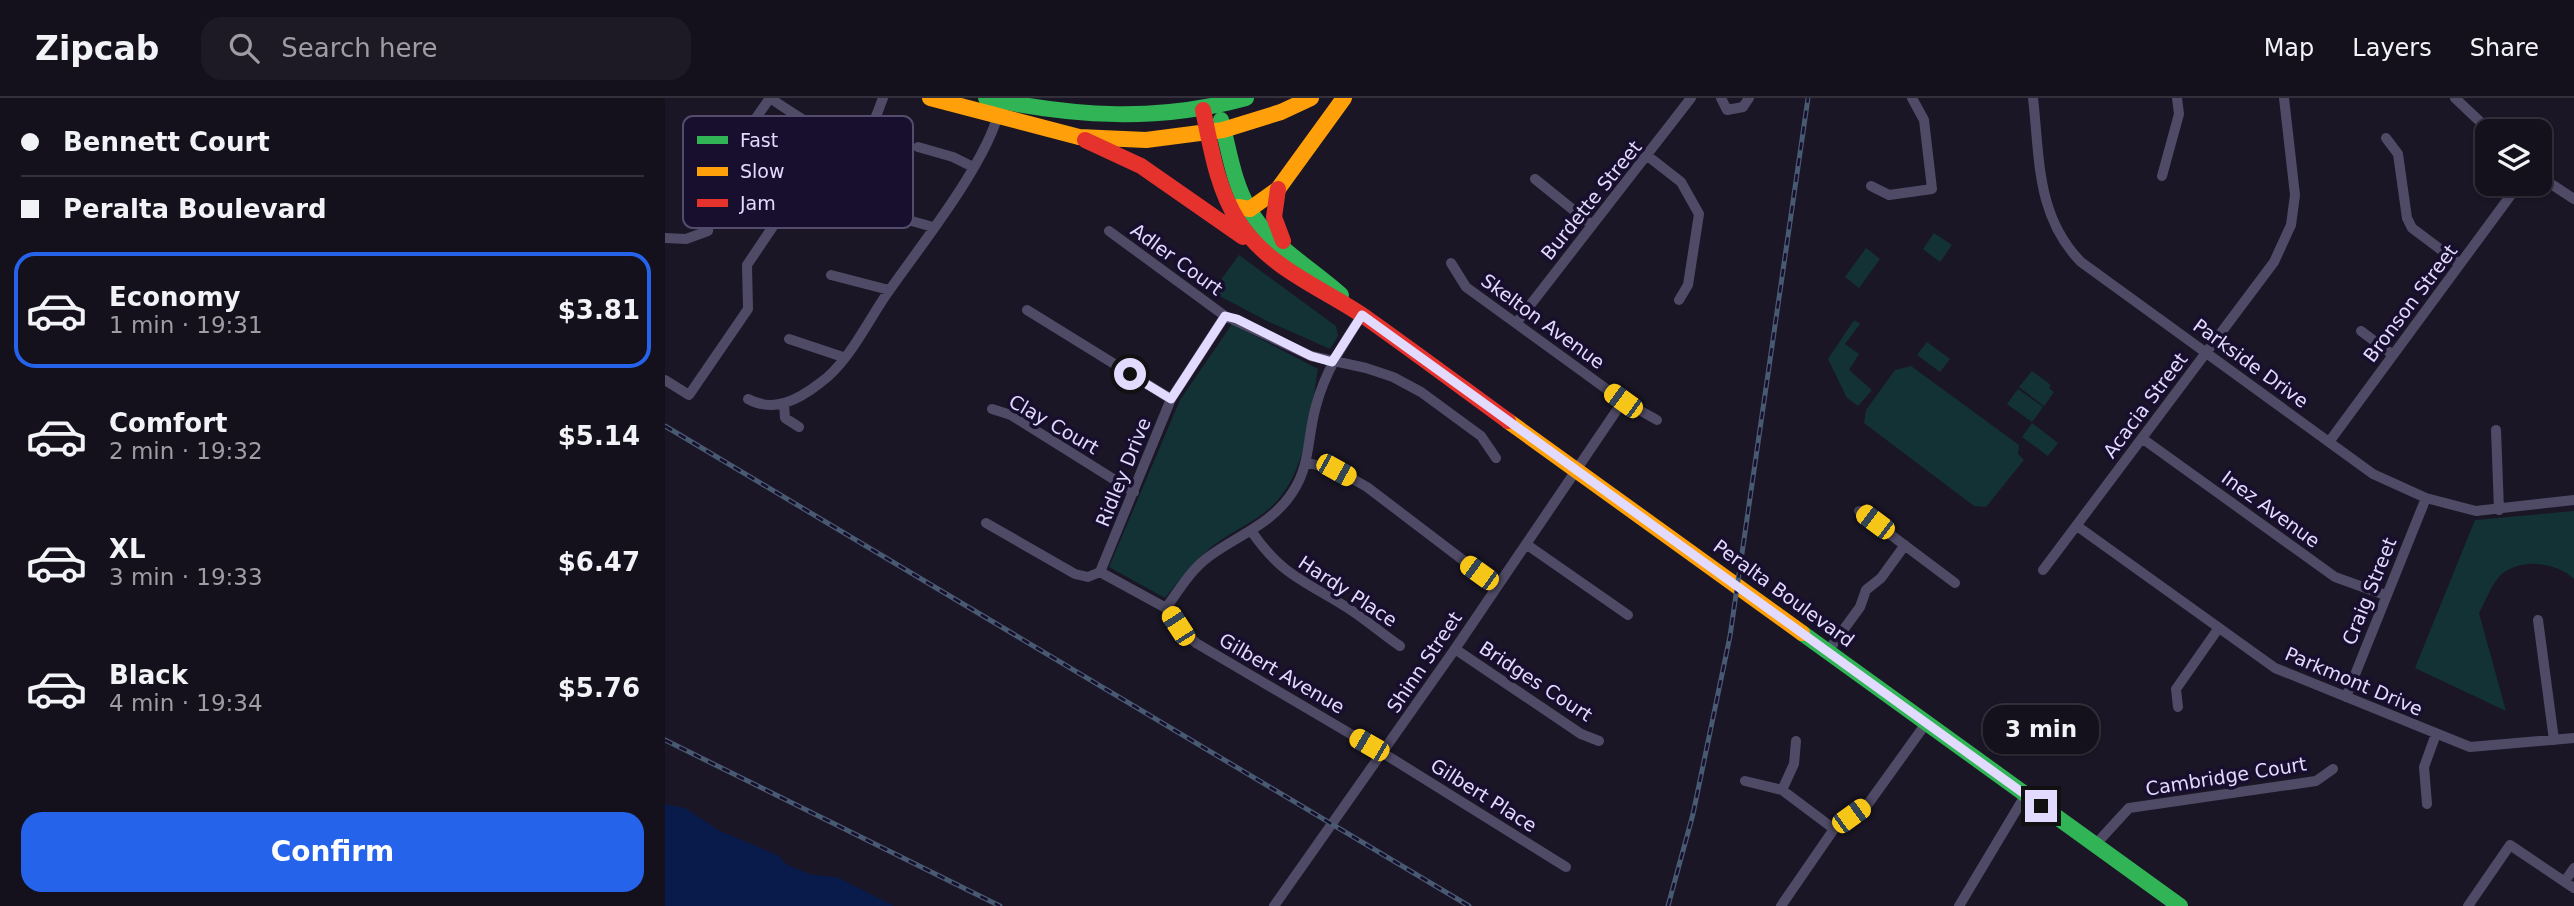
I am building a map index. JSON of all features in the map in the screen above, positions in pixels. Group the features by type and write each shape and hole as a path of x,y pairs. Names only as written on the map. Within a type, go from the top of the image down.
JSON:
{"main road":[{"path":"930,98 1095,117 1140,118 1210,108 1247,98"},
{"path":"1079,137 1146,140 1216,131 1281,112 1311,98"},
{"path":"1228,204 1250,209 1278,189 1344,98"},
{"path":"995,105 1079,137 1141,166 1259,248"},
{"name":"Peralta Boulevard","path":"1210,108 1216,131 1250,209 1287,250 1323,278 1362,315"},
{"name":"Peralta Boulevard","path":"1216,131 1219,179 1228,204 1259,248 1316,289 1362,315 2180,906"},
{"path":"1278,189 1273,217 1287,250"}],"street":[{"path":"757,116 770,98 799,116"},
{"path":"875,116 883,98"},
{"name":"Burdette Street","path":"1517,322 1649,157 1691,98"},
{"path":"1721,98 1727,110 1743,107 1749,98"},
{"path":"1871,186 1889,195 1932,189 1924,120 1912,98"},
{"name":"Parkside Drive","path":"2033,98 2044,197 2056,231 2081,262 2373,474 2426,498 2457,508 2499,510 2574,500"},
{"path":"2162,176 2179,114 2177,98"},
{"name":"Acacia Street","path":"2043,570 2274,262 2291,225 2295,195 2284,98"},
{"path":"2455,98 2477,119"},
{"path":"748,399 759,405 777,407 822,382 843,357 933,228 972,167 990,137 995,105"},
{"path":"2386,138 2398,154 2407,218 2412,228 2460,264"},
{"path":"918,148 953,157 972,167"},
{"path":"1649,157 1681,182 1699,214 1688,285 1679,300"},
{"path":"1535,179 1592,225"},
{"path":"2552,185 2574,199"},
{"name":"Bronson Street","path":"2329,442 2510,196"},
{"path":"913,222 933,228"},
{"path":"665,238 686,239 708,231 708,228"},
{"path":"665,380 689,395 748,309 747,265 772,228"},
{"name":"Adler Court","path":"1109,231 1225,316"},
{"name":"Skelton Avenue","path":"1451,263 1466,287 1623,401 1657,420"},
{"path":"831,275 889,290"},
{"path":"1027,310 1171,399"},
{"path":"1166,608 1189,576 1207,558 1252,531 1274,514 1292,494 1308,463 1315,409 1332,362 1362,315"},
{"path":"1225,316 1237,319 1311,356 1366,368 1421,392 1481,436 1496,458"},
{"name":"Ridley Drive","path":"1100,572 1171,399 1225,316"},
{"path":"2361,331 2393,355"},
{"path":"789,339 843,357"},
{"name":"Shinn Street","path":"1274,906 1455,649 1623,401"},
{"path":"784,404 782,410 785,418 799,426"},
{"name":"Clay Court","path":"992,409 1011,415 1134,492"},
{"path":"2496,430 2499,510"},
{"name":"Inez Avenue","path":"2143,439 2335,577 2385,595"},
{"path":"1308,463 1336,470 1367,487 1497,586"},
{"name":"Craig Street","path":"2346,697 2426,498"},
{"path":"1859,511 1955,583"},
{"path":"986,523 1075,574 1088,577 1100,572"},
{"name":"Parkmont Drive","path":"2077,526 2275,668 2470,747 2574,738"},
{"name":"Hardy Place","path":"1252,531 1265,552 1287,573 1345,606 1400,646"},
{"path":"1526,544 1628,615"},
{"path":"1828,651 1860,607 1866,590 1881,578 1905,545"},
{"name":"Gilbert Avenue","path":"1100,572 1166,608 1178,626 1196,643 1383,753"},
{"path":"2538,620 2554,740"},
{"path":"2178,707 2176,689 2218,629"},
{"name":"Bridges Court","path":"1455,649 1581,734 1599,740"},
{"path":"1781,906 1834,829 1868,804 1927,722"},
{"path":"2427,804 2424,768 2436,734"},
{"path":"1782,790 1794,764 1796,741"},
{"name":"Gilbert Place","path":"1383,753 1566,867"},
{"name":"Cambridge Court","path":"2095,845 2129,808 2316,781 2333,769"},
{"path":"1745,781 1782,790 1834,829"},
{"path":"1959,906 2025,794"},
{"path":"2467,906 2510,845 2569,884 2574,868"}],"green space":[{"path":"1934,233 1952,245 1940,262 1923,249"},
{"path":"1866,248 1880,259 1859,288 1845,277"},
{"path":"1239,255 1336,326 1338,336 1330,349 1267,321 1212,292"},
{"path":"1854,320 1860,324 1845,344 1859,354 1849,370 1872,390 1858,406 1847,398 1828,359"},
{"path":"1232,324 1318,369 1305,443 1292,479 1270,508 1205,552 1165,598 1109,567 1180,400"},
{"path":"1927,342 1950,359 1940,372 1917,355"},
{"path":"1911,366 2019,445 2018,454 2024,460 1986,507 1974,506 1864,423 1866,410 1895,370"},
{"path":"2032,371 2051,385 2049,388 2054,392 2044,406 2019,387"},
{"path":"2018,389 2043,407 2032,422 2007,404"},
{"path":"2032,423 2058,443 2048,456 2022,437"},
{"path":"2574,511 2574,579 2547,565 2525,564 2515,567 2498,578 2479,613 2506,711 2415,668 2475,520"}],"water":[{"path":"665,804 685,808 718,830 779,856 787,865 813,875 837,877 894,906 665,906"}],"railway":[{"path":"1668,906 1693,814 1730,636 1808,98"},
{"path":"665,426 1469,906"},
{"path":"665,740 1000,906"}],"traffic: fast":[{"path":"986,98 1084,113 1116,114 1181,111 1246,98"},
{"path":"1221,120 1239,188 1249,209 1279,245 1341,295"},
{"path":"1802,633 2180,906"}],"traffic: slow":[{"path":"930,98 1079,137 1146,140 1223,130 1281,112 1311,98"},
{"path":"1238,207 1250,209 1278,189 1344,98"},
{"path":"1508,421 1802,633"}],"traffic: jam":[{"path":"1203,110 1225,195 1238,221 1251,238 1280,265 1365,317 1508,421"},
{"path":"1085,140 1141,166 1243,237"},
{"path":"1278,189 1274,217 1283,241"}],"route":[{"path":"1130,374 1171,399 1225,316 1237,319 1311,356 1332,362 1362,315 2041,806"}]}
